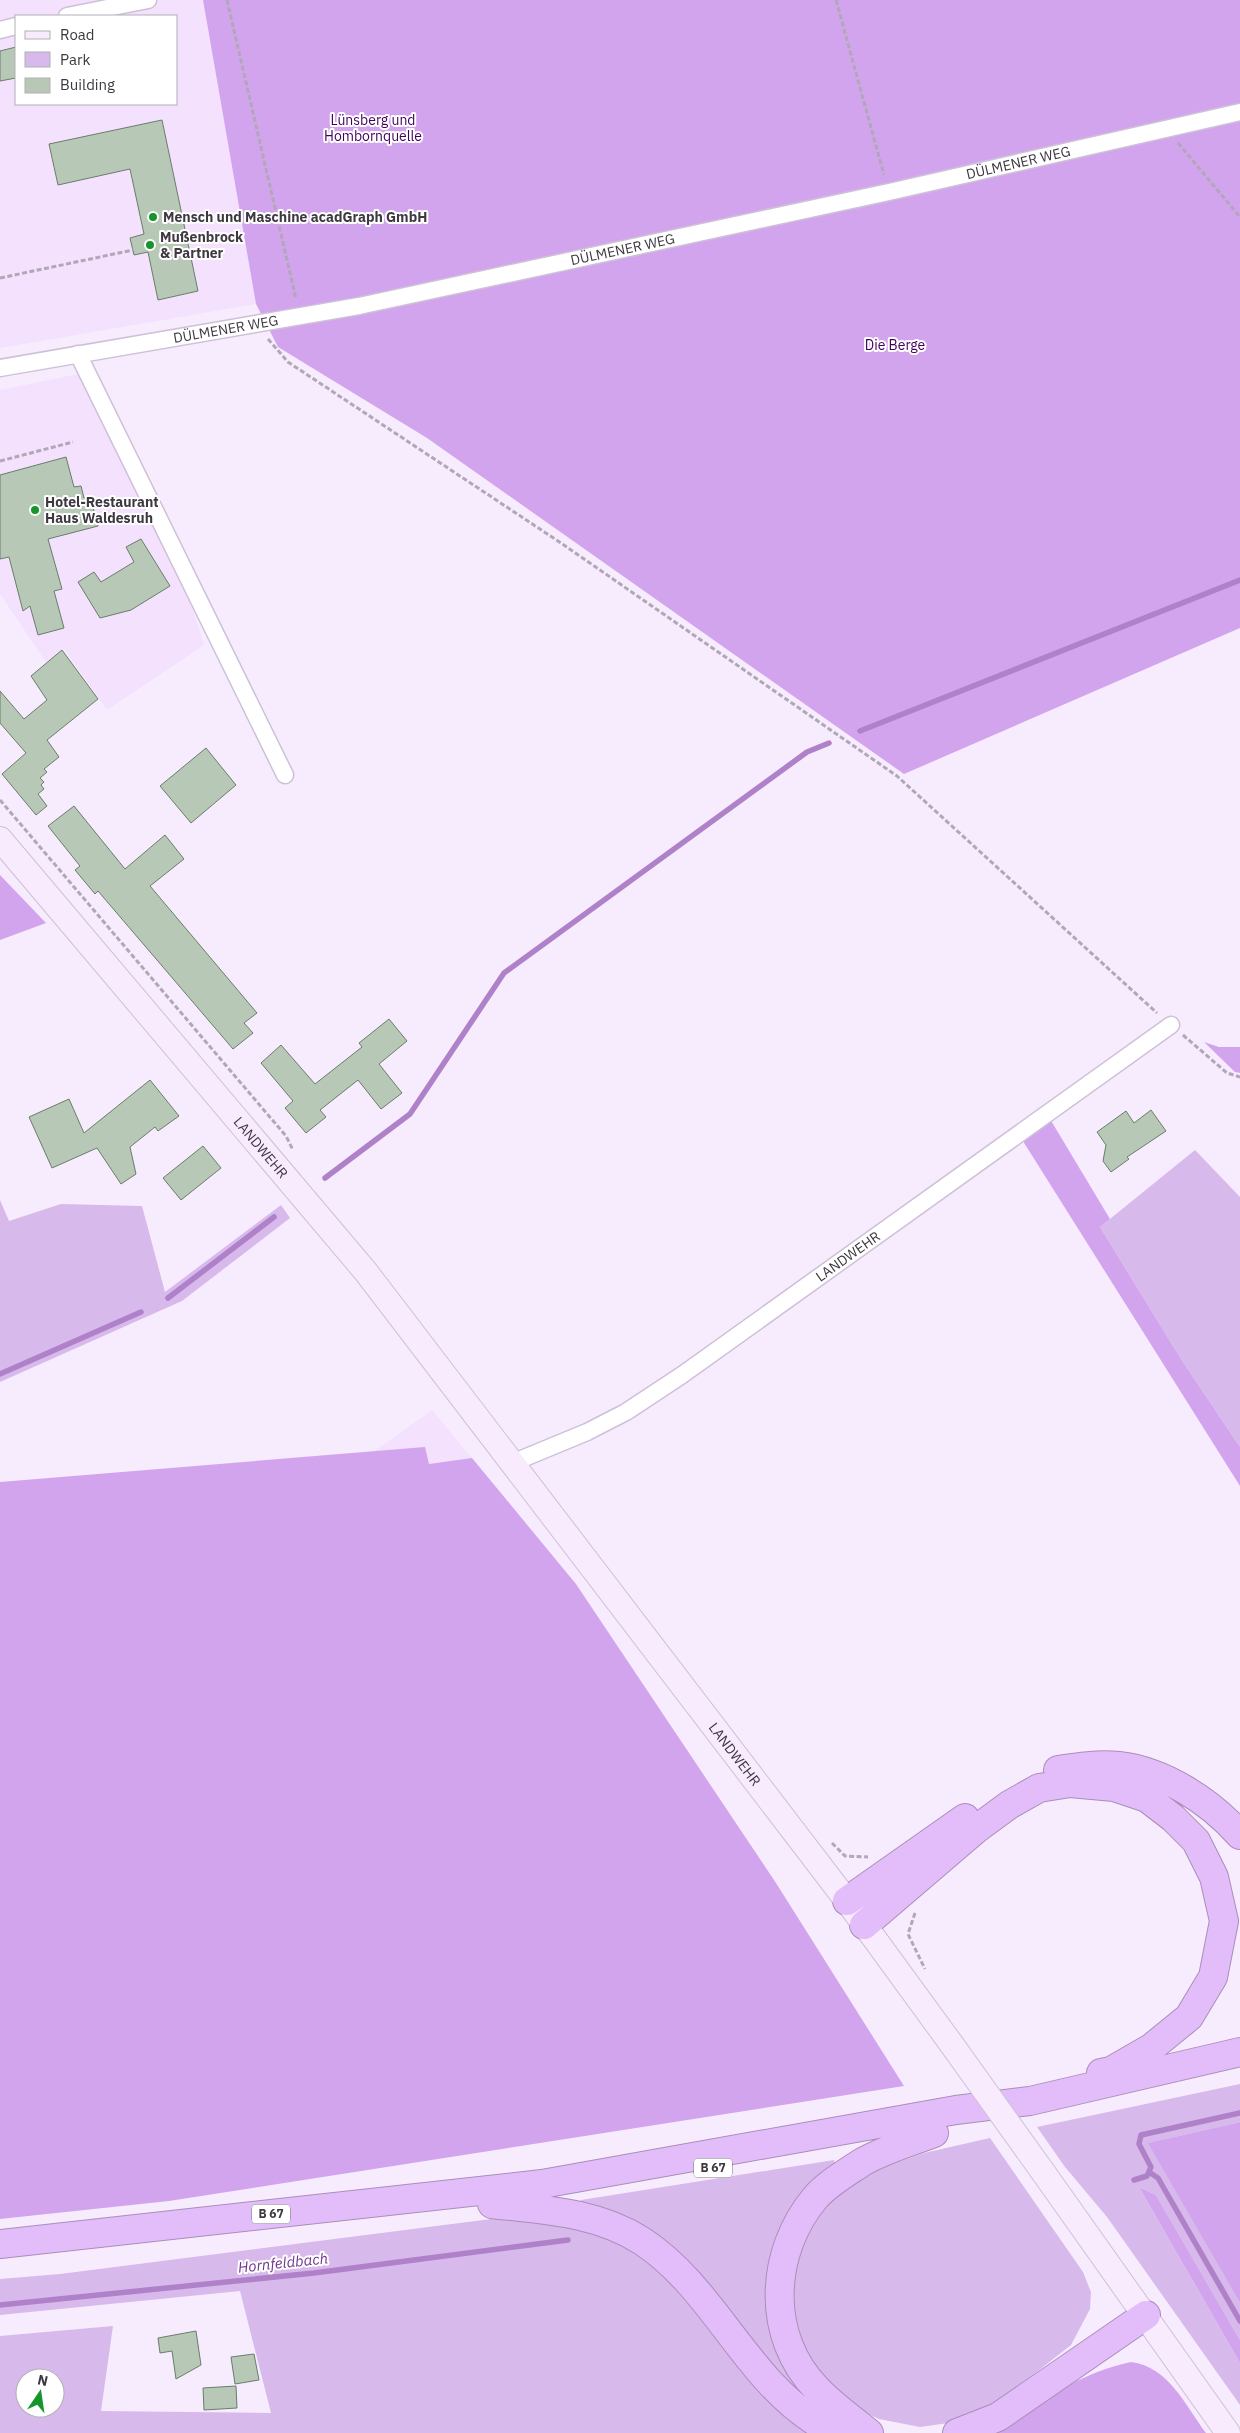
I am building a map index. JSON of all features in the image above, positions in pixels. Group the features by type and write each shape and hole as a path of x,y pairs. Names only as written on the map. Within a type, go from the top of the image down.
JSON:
{"highway":[{"path":"846,1901 963,1820 1028,1778 1057,1770 1087,1765 1120,1766 1155,1775 1194,1795 1231,1825 1240,1835"},
{"path":"864,1925 975,1830 1009,1805 1038,1788 1070,1783 1114,1786 1147,1798 1173,1818 1196,1841 1207,1862 1214,1877 1224,1920 1213,1977 1189,2017 1151,2048 1111,2071 1030,2088 956,2110"},
{"name":"B 67","path":"0,2244 542,2184 956,2110 1030,2101 1240,2052"},
{"name":"B 67","path":"0,2260 492,2204 934,2133 1240,2068"},
{"path":"868,2433 816,2388 798,2363 786,2337 780,2307 780,2277 784,2253 804,2213 817,2196 839,2178 863,2162 934,2133"},
{"path":"492,2204 587,2217 641,2240 668,2260 698,2292 780,2394 823,2426 868,2433"},
{"path":"957,2433 998,2417 1146,2315"}],"main road":[{"name":"LANDWEHR","path":"0,839 366,1272 864,1925 1146,2315 1228,2433"}],"street":[{"path":"72,15 148,0"},
{"path":"0,30 15,26"},
{"name":"DÜLMENER WEG","path":"0,368 359,306 889,192 1240,112"},
{"path":"78,354 285,775"},
{"name":"LANDWEHR","path":"512,1463 587,1432 626,1412 1171,1026"}],"path":[{"path":"226,0 300,315"},
{"path":"836,0 889,192"},
{"path":"1165,128 1240,217"},
{"path":"0,278 133,250"},
{"path":"255,325 288,362 561,543 897,776 1171,1026 1227,1073 1240,1077"},
{"path":"0,461 73,442"}],"shaded area":[{"path":"0,0 203,0 256,304 0,348"},
{"path":"83,373 191,603 204,645 107,710 64,649 46,662 0,594 0,390"},
{"path":"432,1410 472,1458 429,1464 373,1452"}],"green space":[{"name":"Die Berge","path":"203,0 1240,0 1240,628 904,774 427,438 278,347 256,304"},
{"path":"0,875 46,923 0,940"},
{"path":"1204,1042 1219,1047 1240,1047 1240,1073 1235,1072"},
{"path":"1050,1119 1110,1219 1100,1227 1181,1359 1240,1447 1240,1486 1021,1138"},
{"path":"1195,1150 1240,1197 1240,1447 1181,1359 1100,1227"},
{"path":"0,1200 9,1221 61,1204 142,1206 165,1292 281,1205 290,1218 182,1301 0,1382"},
{"path":"425,1447 429,1464 472,1458 576,1584 776,1883 904,2086 169,2201 0,2219 0,1482"},
{"path":"1240,2084 1240,2122 1149,2143 1240,2303 1240,2340 1156,2195 1139,2187 1240,2363 1240,2405 1107,2217 1065,2167 1037,2127"},
{"path":"1240,2122 1240,2303 1148,2143"},
{"path":"990,2138 1083,2272 1091,2292 1090,2309 1071,2345 1006,2396 963,2421 920,2427 879,2419 851,2406 824,2384 799,2347 789,2308 790,2273 818,2213 848,2186 884,2167 924,2153"},
{"path":"834,2160 836,2168 777,2252 814,2404 799,2397 722,2306 579,2207 581,2200"},
{"path":"1139,2187 1156,2195 1240,2340 1240,2363"},
{"path":"499,2218 590,2228 649,2257 821,2433 0,2433 0,2336 113,2326 101,2411 271,2413 240,2291 0,2315 0,2279 60,2274"},
{"path":"1131,2362 1144,2365 1166,2379 1206,2433 994,2433 1075,2382 1111,2367"}],"building":[{"path":"15,47 15,78 0,81 0,51"},
{"path":"162,120 198,291 158,300 148,252 134,255 130,238 144,234 130,169 58,185 49,144"},
{"path":"66,457 74,487 81,486 84,498 90,496 98,526 48,539 62,589 54,591 64,628 38,635 30,606 23,611 9,557 0,559 0,475"},
{"path":"141,539 170,586 131,610 100,618 78,582 94,572 101,582 134,562 126,547"},
{"path":"62,650 98,699 47,740 59,757 44,769 47,772 40,778 44,782 41,785 44,789 38,794 47,806 36,815 2,774 26,753 0,723 0,691 24,719 47,700 31,676"},
{"path":"206,748 236,785 191,823 160,786"},
{"path":"74,806 125,869 165,835 184,859 150,886 257,1013 244,1023 253,1033 233,1049 98,891 95,894 75,870 80,866 48,826"},
{"path":"389,1019 407,1041 379,1064 402,1093 381,1109 358,1080 320,1110 326,1117 306,1133 285,1108 293,1101 261,1063 281,1045 315,1084 362,1047 359,1043"},
{"path":"150,1080 179,1116 158,1131 155,1127 130,1147 136,1174 121,1184 97,1148 52,1168 29,1117 69,1099 84,1133"},
{"path":"1151,1110 1166,1131 1127,1157 1129,1159 1111,1172 1103,1161 1106,1145 1097,1132 1126,1111 1134,1123"},
{"path":"203,1146 221,1168 181,1200 163,1178"},
{"path":"196,2331 201,2365 176,2379 172,2351 160,2353 158,2338"},
{"path":"254,2354 259,2380 235,2384 231,2357"},
{"path":"236,2386 237,2408 204,2410 203,2388"}],"waterway":[{"path":"860,731 1240,580"},
{"path":"325,1178 410,1114 504,973 807,752 829,743"},
{"path":"168,1298 274,1217"},
{"path":"0,1374 141,1312"},
{"name":"Hornfeldbach","path":"1134,2180 1147,2176 1151,2167 1139,2144 1141,2135 1240,2113"},
{"path":"1149,2172 1158,2178 1240,2321"},
{"name":"Hornfeldbach","path":"0,2305 314,2273 568,2240"}],"place":[{"name":"Mensch und Maschine acadGraph GmbH","path":"153,217"},
{"name":"Mußenbrock & Partner","path":"150,245"},
{"name":"Hotel-Restaurant Haus Waldesruh","path":"35,510"}],"park label":[{"name":"Lünsberg und Hombornquelle","path":"373,128"}]}
